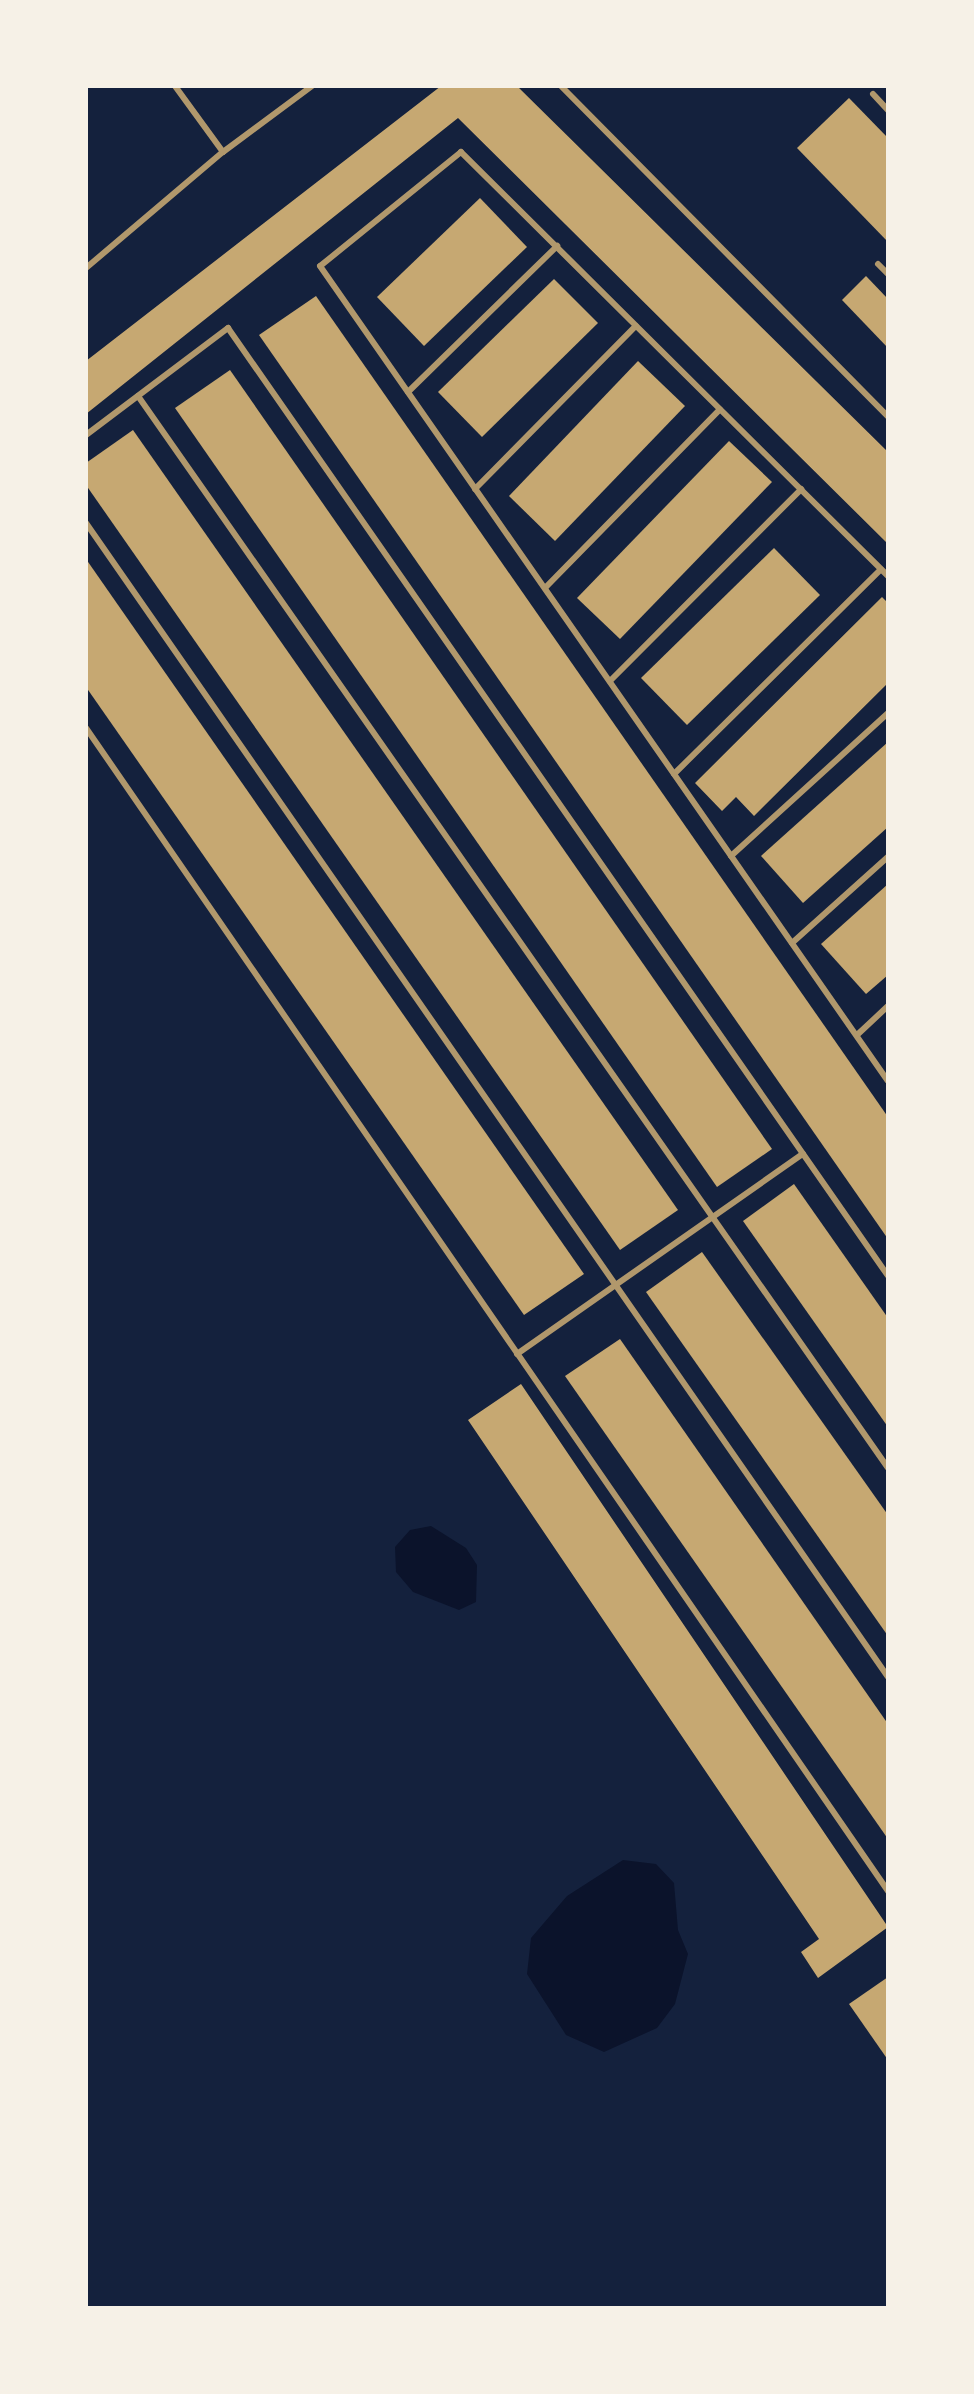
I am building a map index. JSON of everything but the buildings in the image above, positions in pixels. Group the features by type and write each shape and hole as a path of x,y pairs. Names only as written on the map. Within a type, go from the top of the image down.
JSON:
{"lane":[{"path":"175,86 223,152"},
{"path":"86,268 223,152 311,86"},
{"path":"561,86 888,416"},
{"path":"873,94 888,110"},
{"path":"888,576 461,152 320,266 888,1081"},
{"path":"408,392 557,246"},
{"path":"878,264 888,274"},
{"path":"475,489 636,326"},
{"path":"86,435 228,328 888,1276"},
{"path":"138,396 888,1468"},
{"path":"545,588 720,409"},
{"path":"610,681 801,489"},
{"path":"86,523 888,1677"},
{"path":"674,774 881,569"},
{"path":"731,856 888,713"},
{"path":"86,728 888,1891"},
{"path":"792,943 888,857"},
{"path":"857,1035 888,1006"},
{"path":"517,1354 803,1154"}],"water":[{"path":"431,1526 466,1548 477,1565 476,1602 459,1610 413,1592 396,1572 395,1547 410,1530"},
{"path":"623,1860 656,1864 674,1883 678,1930 688,1954 675,2004 657,2028 604,2052 566,2035 527,1974 531,1938 567,1896"}]}
